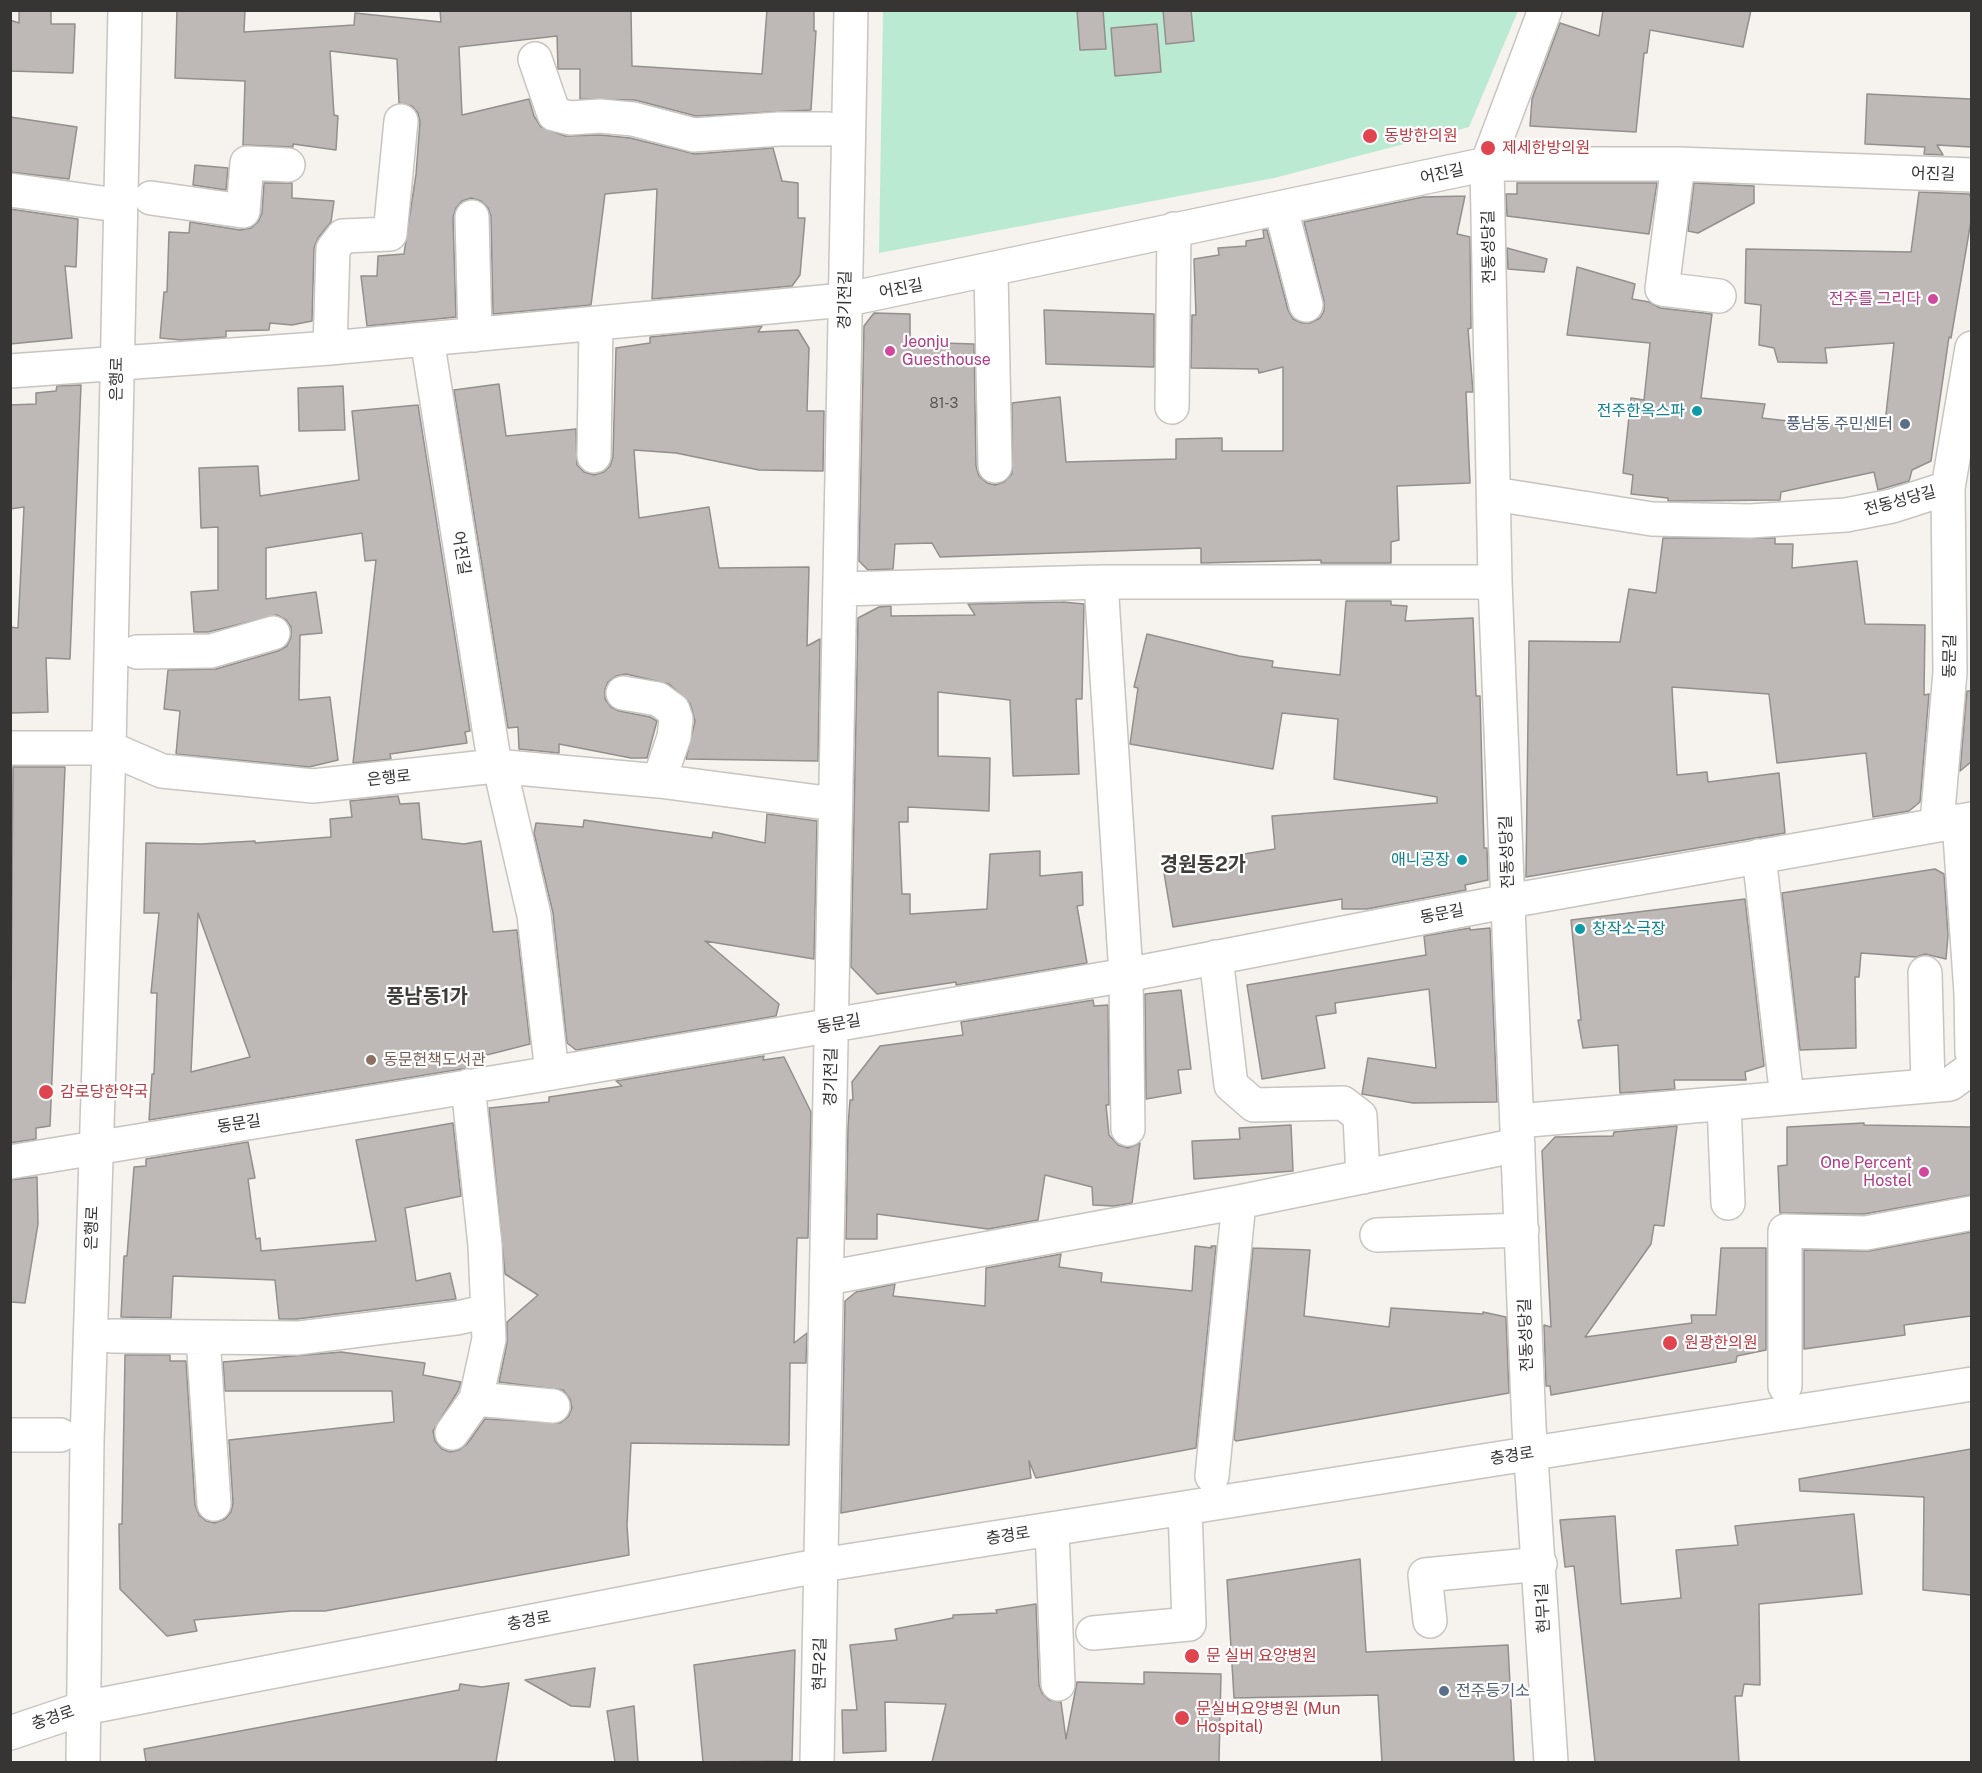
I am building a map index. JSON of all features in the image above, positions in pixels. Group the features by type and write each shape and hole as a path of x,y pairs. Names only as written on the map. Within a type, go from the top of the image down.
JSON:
{"street":[{"name":"은행로","path":"83,1762 87,1442 109,748 124,10"},
{"name":"경기전길","path":"822,1565 834,804 851,10"},
{"name":"전동성당길","path":"1530,1453 1496,582 1487,164 1545,10"},
{"path":"535,59 554,114 570,118 600,116 633,119 694,135 779,129 828,129"},
{"path":"330,348 333,249 343,236 390,234 401,121"},
{"path":"151,198 243,211 247,163 288,165"},
{"name":"어진길","path":"10,372 330,348 844,300 991,271 1174,229 1487,164 1678,164 1971,175"},
{"path":"1678,164 1662,289 1719,296"},
{"path":"10,190 102,203"},
{"path":"1281,208 1306,304"},
{"path":"472,217 475,335"},
{"path":"1172,407 1174,229"},
{"path":"991,271 995,465"},
{"path":"594,456 596,324"},
{"name":"어진길","path":"427,339 498,767"},
{"path":"1948,488 1966,413 1971,348"},
{"name":"전동성당길","path":"1494,494 1652,519 1749,521 1846,515 1892,506 1948,488"},
{"name":"동문길","path":"10,1162 1126,975 1509,901 1956,821 1950,672 1948,488"},
{"path":"1101,582 1126,975 1128,1129"},
{"path":"840,589 1101,582 1496,582"},
{"path":"137,652 211,651 273,633"},
{"path":"623,693 658,699 673,710 676,719 675,737 659,781"},
{"name":"은행로","path":"10,748 109,748 162,771 313,786 498,767"},
{"path":"552,1073 534,915 498,767 659,781 834,804"},
{"path":"1956,821 1971,993 1971,1053"},
{"path":"1759,856 1787,1098"},
{"path":"1215,957 1231,1085 1254,1105 1343,1103 1360,1116 1363,1177"},
{"path":"1924,973 1928,1086"},
{"path":"827,1278 1363,1177 1518,1133 1724,1104 1950,1084 1971,1068"},
{"path":"452,1433 476,1399 489,1339 485,1245 468,1086"},
{"path":"1724,1104 1728,1203"},
{"path":"1212,1476 1239,1202"},
{"path":"1785,1386 1785,1231 1866,1233 1971,1212"},
{"path":"1377,1235 1522,1230"},
{"path":"112,1336 298,1338 457,1318 488,1311"},
{"path":"203,1337 214,1504"},
{"name":"충경로","path":"10,1733 84,1708 822,1565 1971,1384"},
{"path":"476,1399 553,1406"},
{"path":"10,1434 60,1435"},
{"name":"현무1길","path":"1530,1453 1540,1563 1551,1762"},
{"path":"1093,1633 1189,1624 1185,1508"},
{"name":"충경로","path":"1052,1529 1058,1684"},
{"path":"1430,1621 1425,1575 1540,1563"},
{"name":"현무2길","path":"817,1762 822,1565"}],"green space":[{"path":"883,11 1518,11 1469,127 1274,178 879,253"}],"building":[{"path":"19,10 51,10 51,24 75,24 73,73 10,71 10,20 19,23"},
{"path":"177,10 245,10 244,32 354,25 355,13 441,22 440,10 631,10 632,66 762,74 767,10 814,10 814,31 816,31 811,110 696,116 635,100 580,99 580,69 558,69 557,36 459,47 462,115 529,99 534,116 541,127 565,136 600,135 630,138 695,154 773,148 782,181 798,183 798,218 805,218 800,275 792,286 652,299 657,189 605,194 591,305 493,314 491,216 488,208 481,201 471,198 462,201 453,217 456,317 367,326 361,276 377,276 378,256 404,254 416,174 420,122 418,113 412,106 399,103 397,59 330,51 334,115 338,116 336,150 293,144 293,147 243,145 245,81 175,78"},
{"path":"1077,10 1103,10 1106,49 1080,50"},
{"path":"1163,10 1191,10 1194,41 1166,44"},
{"path":"1603,10 1751,10 1743,47 1650,30 1647,53 1644,53 1636,132 1530,126 1532,99 1560,23 1599,36"},
{"path":"1157,24 1161,72 1115,76 1111,28"},
{"path":"1867,94 1971,99 1971,147 1937,145 1943,155 1924,154 1925,147 1865,144"},
{"path":"10,117 77,127 69,179 10,172"},
{"path":"195,165 228,168 226,190 193,185"},
{"path":"264,183 292,183 292,198 334,201 331,222 318,238 314,248 312,321 292,325 270,323 269,330 226,331 226,337 181,340 160,338 164,292 167,292 169,232 189,233 190,222 240,230 251,228 258,222 262,213"},
{"path":"1517,183 1657,183 1649,234 1507,216 1506,194 1517,194"},
{"path":"1694,183 1754,186 1754,203 1698,233 1688,231"},
{"path":"1919,192 1969,194 1971,197 1971,221 1951,338 1949,337 1931,461 1912,470 1909,481 1878,490 1874,472 1781,492 1780,500 1668,501 1668,498 1631,494 1633,475 1623,473 1631,398 1644,400 1650,343 1567,335 1577,267 1635,284 1632,299 1649,302 1660,308 1712,314 1701,398 1765,404 1762,418 1822,425 1885,423 1894,343 1825,348 1827,363 1778,362 1774,348 1759,345 1761,305 1745,303 1746,249 1911,252"},
{"path":"1465,196 1457,234 1470,237 1471,328 1468,329 1473,392 1466,392 1470,483 1397,486 1399,540 1391,542 1391,563 1321,563 1321,560 1201,563 1201,548 940,557 932,543 895,544 893,569 868,570 859,561 864,326 874,313 910,314 910,342 974,344 976,466 979,476 987,483 995,485 1004,482 1012,474 1012,403 1060,397 1066,462 1176,459 1176,439 1222,438 1222,451 1283,451 1283,367 1259,373 1258,369 1191,368 1192,315 1196,315 1194,259 1219,255 1218,248 1246,246 1246,241 1264,238 1263,230 1267,230 1288,310 1293,319 1302,323 1310,323 1320,318 1324,311 1324,301 1304,222 1423,197"},
{"path":"10,209 78,219 76,267 65,266 72,338 10,344"},
{"path":"1507,248 1547,259 1544,272 1508,269"},
{"path":"1044,310 1154,314 1154,367 1046,364"},
{"path":"762,326 758,332 798,330 809,348 807,411 824,411 823,471 759,470 676,453 634,450 639,518 709,507 719,568 809,567 807,646 820,639 818,761 686,759 695,721 690,703 669,684 626,674 616,676 608,682 605,699 611,707 619,711 650,717 657,721 647,758 631,758 559,744 559,753 519,749 518,727 508,728 454,390 499,384 506,436 576,429 577,465 584,472 594,475 604,472 610,466 613,457 616,348 650,343 650,337"},
{"path":"81,385 70,659 46,658 48,712 10,713 10,627 18,628 24,507 10,509 10,405 36,404 36,393 56,391 57,386"},
{"path":"343,386 345,430 299,431 298,388"},
{"path":"418,405 470,731 465,732 467,743 390,754 391,759 353,763 376,560 365,561 362,533 266,548 266,599 316,592 322,633 300,635 299,700 330,697 338,760 309,767 176,754 180,711 164,709 168,670 216,669 278,651 287,646 291,637 291,627 286,620 277,615 208,632 194,632 191,592 218,590 218,527 201,528 199,468 258,466 260,496 359,480 352,411"},
{"path":"1663,538 1775,538 1775,544 1793,544 1792,568 1857,561 1865,624 1925,625 1924,695 1929,694 1920,802 1909,811 1873,817 1866,753 1777,763 1769,694 1672,687 1677,775 1707,772 1708,782 1779,773 1785,833 1526,877 1529,641 1620,642 1629,589 1656,593"},
{"path":"1346,601 1391,601 1391,605 1407,606 1405,621 1473,618 1476,696 1480,696 1484,848 1487,848 1488,880 1465,885 1466,890 1367,909 1342,909 1342,899 1173,927 1163,867 1275,849 1272,816 1437,803 1437,797 1334,779 1338,719 1282,713 1273,769 1130,744 1138,688 1134,687 1147,634 1239,656 1273,661 1272,667 1340,675"},
{"path":"1063,602 1084,604 1082,699 1076,699 1079,774 1013,776 1010,700 938,692 938,756 990,758 989,811 908,807 908,822 899,822 902,894 910,894 910,914 987,909 990,854 1040,851 1040,876 1082,872 1083,905 1077,906 1087,963 956,985 956,982 877,994 851,967 858,618 879,607 891,606 891,616 975,615 968,604"},
{"path":"1967,691 1971,691 1971,762 1960,771"},
{"path":"13,767 65,767 50,1126 36,1128 36,1139 10,1143"},
{"path":"398,796 400,804 419,803 422,839 464,844 481,841 493,932 517,930 530,1044 467,1060 468,1068 149,1120 152,1074 154,1074 157,993 151,993 159,913 144,913 146,843 201,844 255,841 255,843 331,837 330,819 352,817 350,801","holes":["198,913 250,1057 191,1072"]},
{"path":"767,814 817,821 814,959 705,941 779,1004 776,1016 576,1050 567,1043 553,913 534,833 536,823 583,827 584,820 712,838 713,832 765,843"},
{"path":"1935,869 1944,874 1948,935 1946,959 1925,954 1916,957 1861,953 1859,977 1855,977 1856,1048 1800,1050 1782,893"},
{"path":"1745,899 1764,1066 1745,1072 1746,1080 1674,1080 1675,1089 1620,1093 1618,1045 1583,1048 1578,1020 1581,1020 1571,920"},
{"path":"1470,928 1470,930 1490,928 1497,1102 1413,1103 1362,1094 1368,1058 1436,1068 1429,989 1335,1003 1336,1013 1316,1016 1325,1068 1262,1079 1247,985 1426,955 1424,936"},
{"path":"1181,990 1191,1069 1178,1070 1181,1093 1146,1099 1145,994"},
{"path":"1093,1000 1094,1006 1108,1005 1109,1105 1106,1105 1109,1135 1118,1145 1128,1148 1140,1143 1132,1203 1114,1206 1093,1205 1092,1187 1045,1175 1038,1220 988,1229 877,1214 877,1239 846,1239 848,1126 850,1100 853,1100 852,1082 880,1046 963,1035 961,1022"},
{"path":"764,1056 763,1060 784,1057 811,1112 808,1238 797,1238 794,1343 807,1333 806,1363 790,1363 789,1445 631,1443 627,1525 629,1555 325,1611 291,1611 194,1620 197,1631 167,1636 120,1589 119,1524 122,1524 125,1355 170,1355 170,1361 186,1361 195,1505 199,1515 206,1521 215,1523 225,1519 231,1512 233,1503 229,1440 394,1422 392,1391 225,1391 223,1362 341,1352 425,1363 423,1375 461,1382 458,1391 433,1431 435,1441 442,1449 450,1452 459,1450 467,1444 485,1419 560,1423 568,1417 572,1408 570,1399 563,1390 499,1382 507,1343 507,1322 538,1295 505,1274 489,1108 549,1102 549,1097 622,1086 616,1081"},
{"path":"453,1123 461,1196 405,1208 416,1281 450,1273 456,1299 297,1319 279,1319 275,1280 173,1276 171,1318 121,1317 124,1256 127,1256 134,1167 146,1166 146,1159 248,1142 255,1178 248,1179 256,1239 260,1238 261,1251 376,1241 356,1140"},
{"path":"1864,1123 1864,1125 1971,1127 1971,1195 1864,1214 1780,1213 1778,1166 1787,1165 1787,1127"},
{"path":"1291,1125 1293,1171 1194,1179 1192,1141 1240,1139 1239,1128"},
{"path":"1677,1126 1664,1226 1654,1225 1651,1244 1585,1337 1692,1323 1691,1315 1716,1315 1721,1248 1766,1248 1766,1350 1737,1356 1736,1362 1551,1395 1550,1386 1546,1386 1544,1325 1551,1327 1542,1151 1555,1137 1613,1136 1614,1132"},
{"path":"37,1177 38,1224 25,1303 10,1302 10,1180"},
{"path":"1971,1232 1971,1316 1904,1325 1905,1335 1804,1349 1804,1250 1869,1251"},
{"path":"1195,1246 1212,1248 1211,1246 1216,1246 1196,1448 1036,1478 1029,1461 1031,1478 841,1513 845,1301 856,1292 895,1284 893,1296 985,1306 986,1268 1061,1254 1059,1267 1102,1273 1101,1282 1192,1291"},
{"path":"1253,1248 1310,1250 1304,1316 1389,1327 1391,1308 1483,1314 1483,1312 1506,1317 1509,1393 1236,1441 1234,1439"},
{"path":"1971,1449 1971,1595 1923,1590 1924,1497 1800,1491 1799,1479"},
{"path":"1854,1514 1862,1594 1759,1604 1760,1685 1744,1684 1742,1696 1735,1696 1739,1762 1595,1762 1574,1566 1565,1567 1560,1520 1615,1516 1621,1604 1681,1598 1676,1550 1738,1545 1735,1526"},
{"path":"1360,1559 1366,1652 1508,1645 1514,1762 1382,1762 1378,1695 1234,1698 1227,1580"},
{"path":"1036,1604 1039,1685 1042,1693 1049,1700 1061,1702 1066,1739 1077,1682 1144,1684 1144,1672 1221,1674 1219,1762 932,1762 946,1704 885,1702 886,1751 843,1753 842,1710 857,1710 850,1645 897,1640 895,1629 953,1618 953,1615 997,1613 996,1610"},
{"path":"795,1650 792,1761 703,1762 694,1665"},
{"path":"595,1668 590,1707 571,1706 525,1680"},
{"path":"509,1683 496,1762 146,1762 144,1749 459,1690 460,1684 482,1687"},
{"path":"634,1706 638,1762 615,1762 607,1711"}],"place":[{"name":"동방한의원","path":"1370,136"},
{"name":"제세한방의원","path":"1488,148"},
{"name":"전주를 그리다","path":"1933,299"},
{"name":"Jeonju Guesthouse","path":"890,351"},
{"name":"전주한옥스파","path":"1697,411"},
{"name":"풍남동 주민센터","path":"1905,424"},
{"name":"애니공장","path":"1462,860"},
{"name":"창작소극장","path":"1580,929"},
{"name":"동문헌책도서관","path":"371,1060"},
{"name":"감로당한약국","path":"46,1092"},
{"name":"One Percent Hostel","path":"1924,1172"},
{"name":"원광한의원","path":"1670,1343"},
{"name":"문 실버 요양병원","path":"1192,1656"},
{"name":"전주등기소","path":"1444,1691"},
{"name":"문실버요양병원 (Mun Hospital)","path":"1182,1718"}],"district":[{"name":"경원동2가","path":"1203,865"},
{"name":"풍남동1가","path":"427,997"}]}
